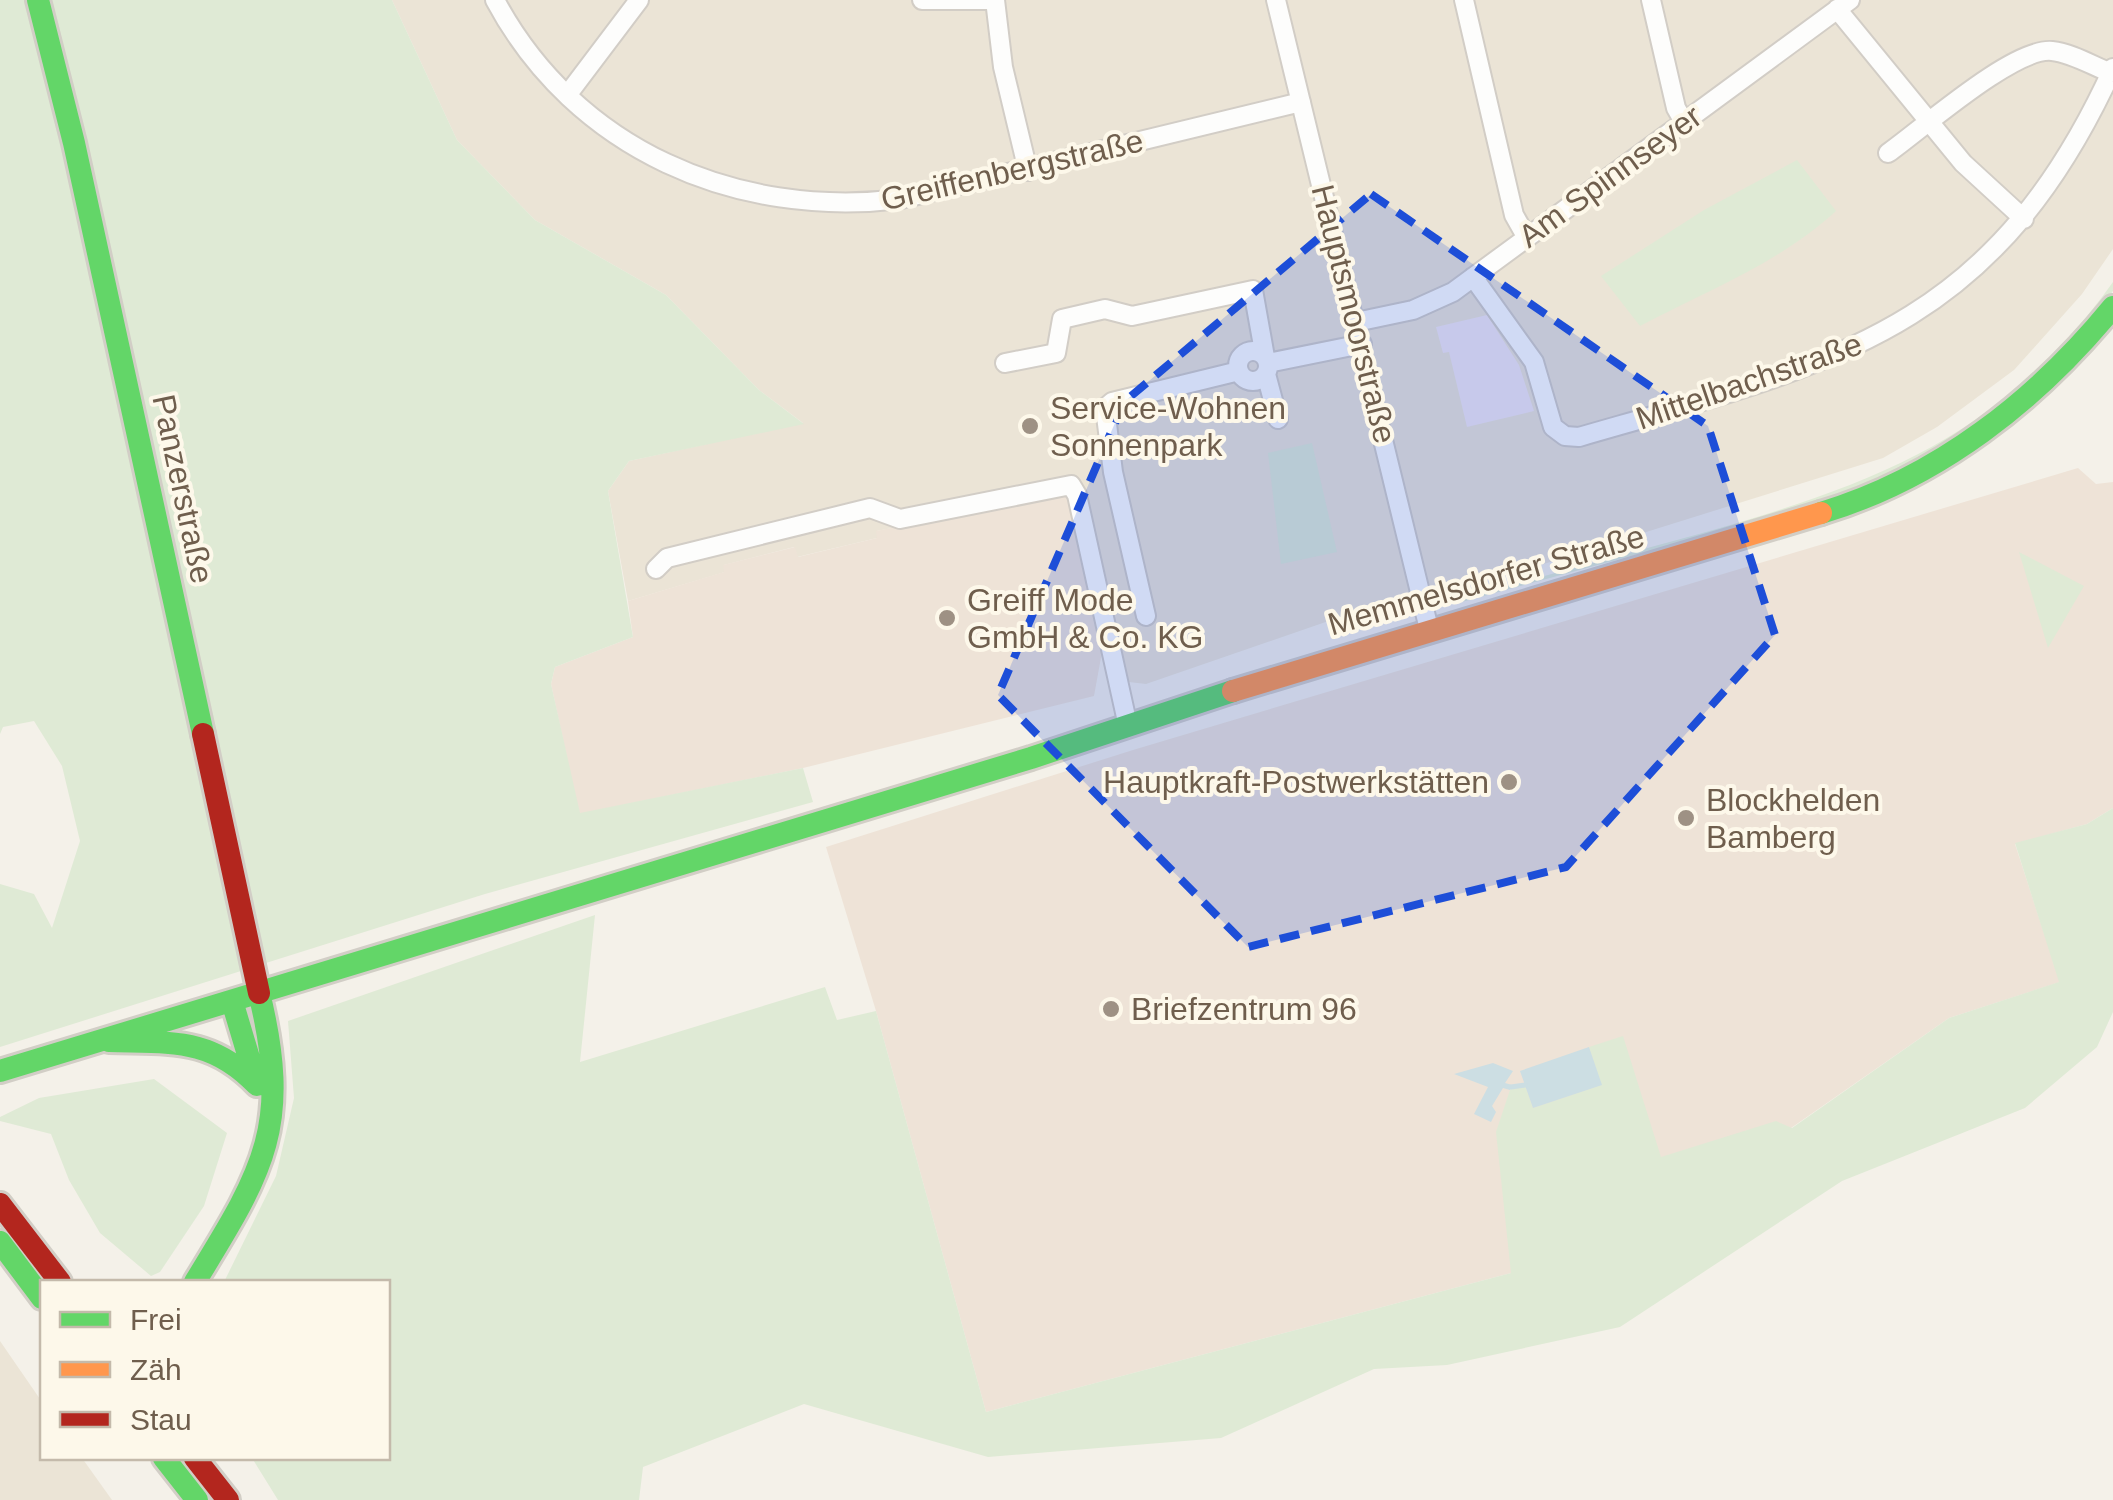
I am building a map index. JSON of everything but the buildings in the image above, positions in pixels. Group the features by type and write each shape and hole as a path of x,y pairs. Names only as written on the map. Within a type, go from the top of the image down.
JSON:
{"main road":[{"name":"Panzerstraße","path":"38,0 74,143 271,1051 271,1123 248,1199 195,1280"},
{"name":"Memmelsdorfer Straße","path":"0,1072 825,822 1429,629 1786,525 1887,489 1955,451 2020,404 2074,354 2113,307"},
{"path":"232,1001 271,1123"},
{"path":"109,1040 204,1046 228,1056 257,1085"},
{"path":"0,1204 53,1273"},
{"path":"0,1242 40,1295"},
{"path":"166,1460 197,1500"},
{"path":"197,1460 221,1491"},
{"path":"204,1460 221,1491"}],"street":[{"name":"Greiffenbergstraße","path":"495,0 524,46 568,94 630,146 663,164 729,188 788,202 854,204 902,199 1301,102"},
{"path":"568,94 639,0"},
{"path":"922,0 995,0 1003,66 1028,171"},
{"name":"Hauptsmoorstraße","path":"1276,0 1429,629"},
{"path":"1464,0 1514,215 1527,238"},
{"path":"1651,0 1676,108 1684,122"},
{"path":"1843,3 1929,124 2024,219"},
{"name":"Am Spinnseyer","path":"1356,322 1429,304 1473,277 1843,3"},
{"path":"1888,153 2012,63 2036,52 2058,52 2112,71"},
{"name":"Mittelbachstraße","path":"1473,277 1534,362 1553,427 1564,436 1579,437 1776,378 1888,332 1947,292 2024,219 2070,156 2112,71"},
{"path":"1006,364 1056,353 1062,319 1105,310 1132,316 1253,290 1278,418"},
{"path":"1146,616 1104,408 1112,402 1238,371 1239,360 1250,351 1267,364 1362,344"},
{"path":"656,569 666,558 870,508 900,519 1071,484 1077,494 1128,726"}],"highlighted area":[{"path":"1371,194 1708,426 1775,635 1566,867 1248,947 998,695 1124,402"}],"shaded area":[{"path":"392,0 2113,0 2113,249 2082,294 2014,370 1937,427 1883,458 1531,568 1343,616 1146,684 1129,682 1068,492 877,531 877,538 797,557 794,547 724,565 725,572 628,601 608,491 629,461 803,423 759,390 666,295 535,220 457,140"},
{"path":"1487,315 1519,365 1534,411 1467,427 1449,352 1443,353 1436,327"},
{"path":"2078,468 2096,484 2113,482 2113,808 2087,824 2015,844 2060,982 1949,1018 1791,1128 1511,1273 986,1412 876,1011 826,847 1133,750"},
{"path":"1068,492 1102,652 1094,696 803,768 579,814 551,684 555,667 633,637 628,601 724,572 723,565 795,547 798,557 877,538 876,531"},
{"path":"1589,1047 1602,1085 1533,1108 1520,1071"},
{"path":"1493,1063 1513,1071 1505,1083 1512,1085 1510,1090 1503,1088 1492,1106 1496,1112 1491,1122 1474,1114 1488,1087 1454,1074"},
{"path":"0,1341 40,1399 40,1460 83,1460 112,1500 0,1500"}],"green space":[{"path":"0,0 392,0 457,140 535,220 666,295 759,390 804,424 629,461 608,491 633,637 555,667 551,684 580,813 803,768 813,802 485,894 0,1047 0,884 34,894 52,928 80,841 62,766 34,721 3,727 0,734"},
{"path":"1797,160 1836,211 1766,261 1640,326 1601,276 1704,210"},
{"path":"2113,282 2113,291 2075,341 2031,383 1923,459 1812,507 1458,603 1456,600 1763,515 1879,473 1980,417 2026,380 2070,336"},
{"path":"1312,443 1337,552 1281,564 1268,453"},
{"path":"2019,552 2084,586 2048,648"},
{"path":"2113,808 2113,1012 2097,1047 2025,1108 1842,1181 1620,1327 1447,1365 1374,1369 1221,1438 988,1457 804,1404 643,1467 639,1500 278,1500 253,1460 390,1460 390,1280 225,1280 276,1176 294,1098 288,1021 595,915 580,1062 825,987 837,1020 876,1011 986,1412 1511,1273 1496,1132 1511,1087 1525,1085 1533,1108 1601,1085 1589,1047 1623,1036 1661,1157 1776,1121 1792,1128 1949,1018 2059,982 2015,843 2087,824"},
{"path":"154,1079 227,1133 204,1206 160,1272 151,1276 100,1233 69,1180 51,1134 0,1121 0,1117 39,1098"}],"waterway":[{"path":"1511,1087 1525,1085"}],"traffic: fast":[{"path":"38,0 74,143 203,734"},
{"path":"1821,513 1905,479 1982,432 2052,374 2113,307"},
{"path":"0,1071 1031,758 1233,691"},
{"path":"196,1280 238,1209 265,1146 272,1079 269,1039 259,993"},
{"path":"232,1001 255,1078"},
{"path":"109,1041 171,1043 206,1051 240,1069 257,1085"},
{"path":"0,1242 40,1295"},
{"path":"166,1460 197,1500"}],"traffic: slow":[{"path":"1233,691 1821,513"}],"traffic: jam":[{"path":"203,734 259,993"},
{"path":"0,1204 58,1280"},
{"path":"197,1460 228,1500"}],"place":[{"name":"Service-Wohnen Sonnenpark","path":"1030,426"},
{"name":"Greiff Mode GmbH & Co. KG","path":"947,618"},
{"name":"Hauptkraft-Postwerkstätten","path":"1509,782"},
{"name":"Blockhelden Bamberg","path":"1686,818"},
{"name":"Briefzentrum 96","path":"1111,1009"}]}
